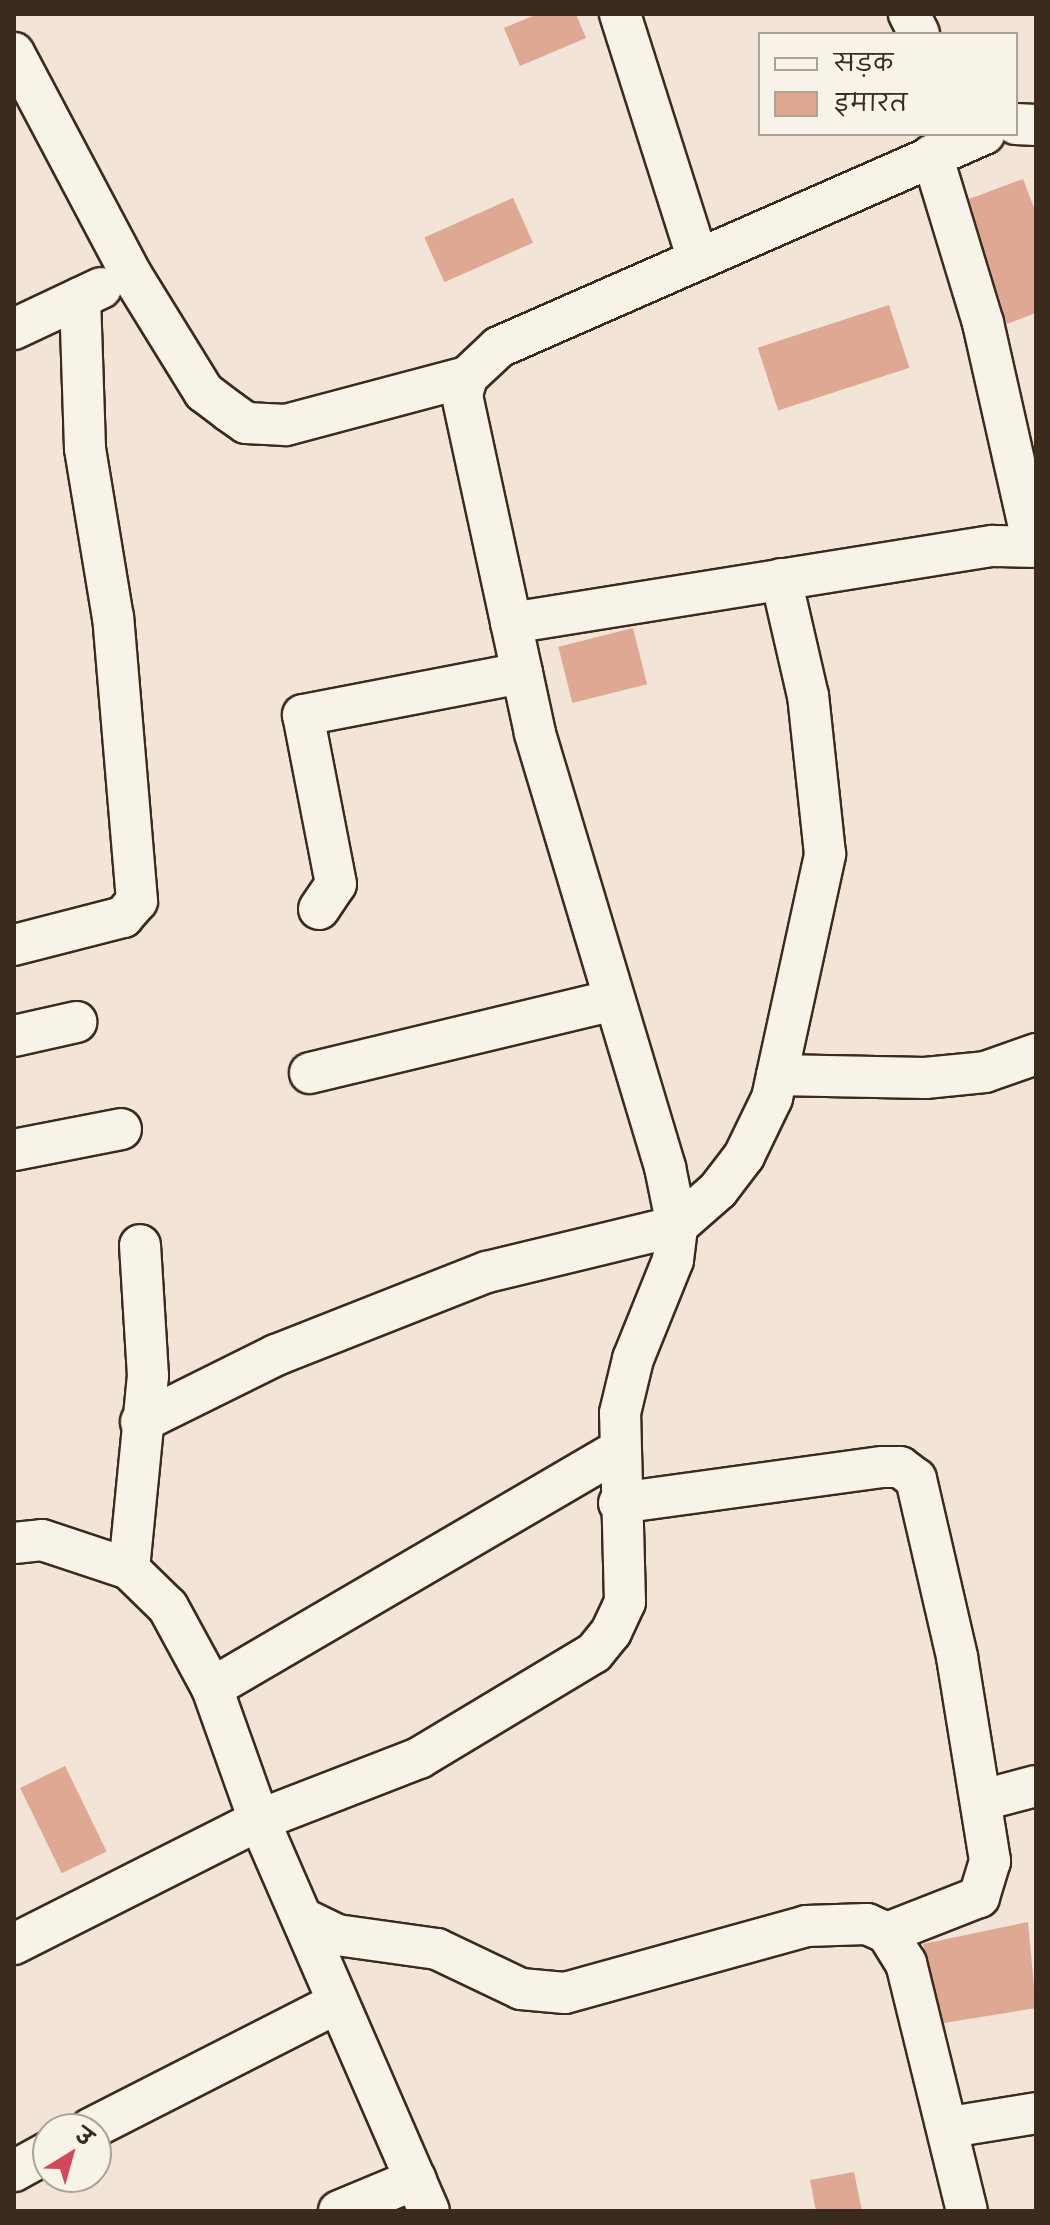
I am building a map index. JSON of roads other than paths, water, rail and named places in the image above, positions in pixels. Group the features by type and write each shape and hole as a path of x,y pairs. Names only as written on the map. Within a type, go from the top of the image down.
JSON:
{"street":[{"path":"620,14 697,257"},
{"path":"909,14 918,32"},
{"path":"14,53 131,274 204,392 246,423 286,425 467,377 499,347 697,257 979,136"},
{"path":"511,623 781,579 1035,546 983,323 932,155"},
{"path":"14,329 131,274"},
{"path":"14,945 123,917 137,901 113,618 85,448 80,298"},
{"path":"14,1944 259,1820 419,1758 594,1653 625,1602 619,1450 633,1359 673,1260 677,1226 522,673 468,434 462,395 467,377"},
{"path":"141,1422 276,1355 487,1272 677,1226 718,1190 744,1156 777,1075 825,854 808,696 781,579"},
{"path":"319,909 336,884 303,715 522,673"},
{"path":"310,1073 613,1000"},
{"path":"14,1036 76,1022"},
{"path":"777,1075 936,1077 985,1072 1036,1054"},
{"path":"14,1150 121,1129"},
{"path":"129,1569 141,1422 148,1376 140,1245"},
{"path":"212,1688 619,1450"},
{"path":"302,1918 337,1935 437,1949 543,1992 594,1988 806,1926 842,1922 887,1933 979,1897 990,1861 983,1800 919,1489 908,1471 883,1467 619,1503"},
{"path":"14,1543 42,1540 129,1569 168,1607 212,1688 259,1820 422,2195 339,2211"},
{"path":"983,1800 1036,1786"},
{"path":"887,1933 906,1963 950,2127 967,2211"},
{"path":"112,2118 337,2003"},
{"path":"950,2127 1036,2113"},
{"path":"14,2171 32,2161"}]}
